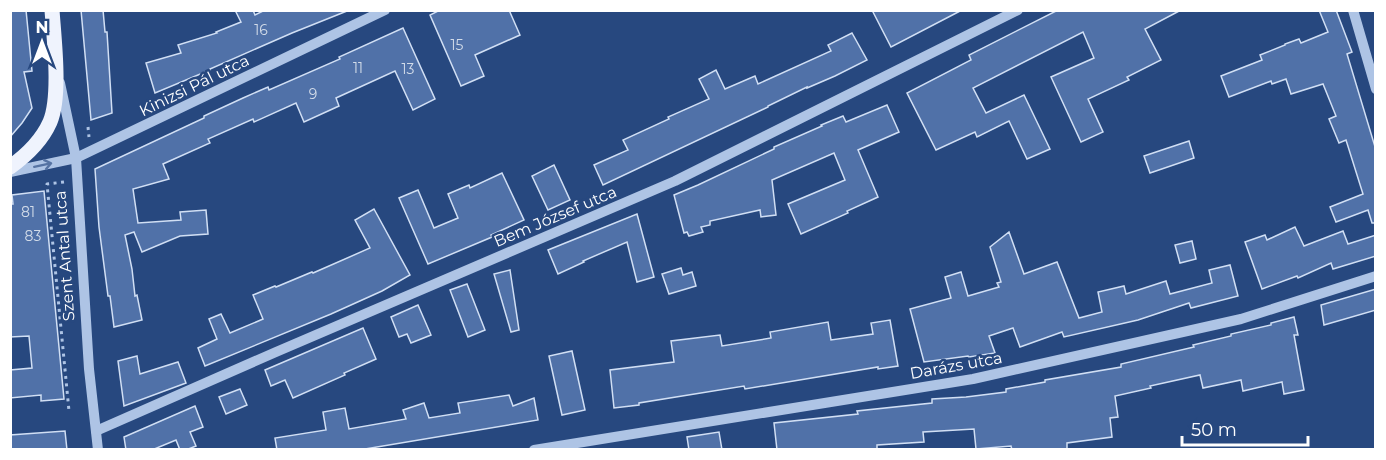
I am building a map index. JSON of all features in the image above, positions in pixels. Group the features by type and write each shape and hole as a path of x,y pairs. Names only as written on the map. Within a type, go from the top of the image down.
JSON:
{"main road":[{"name":"Szent Antal utca","path":"10,167 23,158 36,144 51,120 56,96 52,10"}],"street":[{"name":"Kinizsi Pál utca","path":"10,172 76,158 385,10"},
{"name":"Bem József utca","path":"96,431 675,181 1018,10"},
{"path":"1353,10 1376,89"},
{"name":"Szent Antal utca","path":"55,62 76,158 89,369 98,450"},
{"name":"Darázs utca","path":"534,450 973,379 1241,319 1376,276"}],"path":[{"path":"69,411 47,184 77,180"}],"building":[{"path":"10,10 26,10 32,71 24,72 32,108 10,137"},
{"path":"81,10 103,10 105,32 107,32 112,113 91,120"},
{"path":"235,10 253,10 255,15 265,10 347,11 155,93 146,63 181,53 178,45 217,33 241,22"},
{"path":"440,10 509,10 520,35 475,55 484,76 461,86 430,15"},
{"path":"872,10 962,10 891,47"},
{"path":"1058,10 1181,10 1145,29 1161,60 1127,77 1129,80 1088,99 1103,132 1081,142 1051,77 1094,58 1083,32 973,88 986,113 1024,95 1050,149 1027,159 1009,121 977,137 975,132 936,150 907,93 971,60 969,55"},
{"path":"1319,10 1336,10 1352,52 1347,54 1376,150 1376,223 1372,223 1368,210 1336,222 1330,207 1363,194 1346,140 1339,143 1329,119 1336,116 1323,84 1291,94 1286,79 1272,84 1271,81 1229,97 1221,76 1262,60 1260,55 1285,44 1299,39 1301,43 1328,32"},
{"path":"403,28 435,99 413,110 395,71 336,98 339,106 304,122 296,103 208,139 210,143 163,164 169,179 133,189 138,223 181,220 180,212 206,210 208,234 180,236 142,252 134,232 125,235 135,296 137,295 142,320 114,327 99,227 95,169 243,98 268,87 269,90 340,59 339,57"},
{"path":"852,33 867,60 603,185 594,165 628,150 623,140 709,99 699,79 716,70 725,89 755,76 758,84 831,51 828,45"},
{"path":"887,105 899,132 858,150 878,197 801,234 788,204 845,180 834,153 772,180 776,215 761,217 760,210 710,221 710,225 701,227 703,232 689,236 687,232 684,233 674,195 821,125 843,116 846,122"},
{"path":"1189,141 1194,158 1150,173 1144,156"},
{"path":"554,165 570,200 548,210 532,176"},
{"path":"502,173 524,220 491,235 492,237 428,264 399,198 418,190 434,228 458,218 448,194 469,185 470,188"},
{"path":"44,191 64,399 41,401 41,395 10,398 10,370 32,368 29,336 10,337 10,204 13,204 12,195"},
{"path":"374,209 410,275 382,291 331,314 205,366 198,348 217,339 209,319 221,314 230,333 263,319 253,295 313,273 370,248 355,220"},
{"path":"637,214 654,277 637,282 627,242 558,274 548,250"},
{"path":"1295,227 1304,246 1343,231 1348,244 1376,235 1376,256 1333,269 1331,263 1298,278 1297,276 1262,289 1245,242 1265,235 1267,240"},
{"path":"1009,232 1024,274 1057,262 1079,318 1102,312 1098,292 1124,286 1126,294 1166,281 1170,294 1212,283 1209,270 1230,265 1238,296 1191,308 1189,303 1138,320 1064,337 1062,332 1020,347 1013,328 989,336 995,353 924,362 910,309 951,298 945,277 961,272 968,296 999,287 997,283 1001,282 990,247"},
{"path":"1192,241 1196,259 1180,263 1175,245"},
{"path":"681,268 683,275 692,272 696,286 669,294 662,274"},
{"path":"510,270 519,330 511,332 494,274"},
{"path":"467,284 485,330 468,337 450,290"},
{"path":"1376,289 1376,310 1324,325 1321,305"},
{"path":"418,305 431,335 411,343 407,334 399,337 391,317"},
{"path":"1294,317 1298,335 1294,335 1304,390 1284,394 1282,382 1243,391 1241,380 1203,388 1200,375 1150,386 1151,388 1115,396 1118,417 1110,418 1112,437 1067,443 1067,450 1012,450 1011,446 976,449 974,429 923,432 924,442 877,445 877,450 777,450 774,423 932,403 932,399 1006,392 1006,389 1045,382 1045,380 1121,367 1121,364 1194,347 1193,345"},
{"path":"890,320 898,366 878,369 878,367 745,389 744,386 614,408 610,370 674,362 671,341 720,335 722,346 771,338 770,332 828,322 831,340 873,334 871,323"},
{"path":"363,328 376,359 293,398 285,380 271,386 265,370"},
{"path":"572,351 585,410 562,415 549,356"},
{"path":"137,356 140,374 178,362 186,383 124,406 118,361"},
{"path":"240,389 247,405 226,414 219,397"},
{"path":"509,395 513,406 534,398 538,420 359,450 277,450 275,438 326,430 323,412 345,408 349,429 406,419 403,410 424,403 429,418 460,413 458,403"},
{"path":"195,406 203,427 190,432 196,446 180,450 176,440 152,450 126,450 124,437"},
{"path":"65,431 67,450 10,450 10,435"},
{"path":"719,432 722,450 689,450 687,437"}]}
